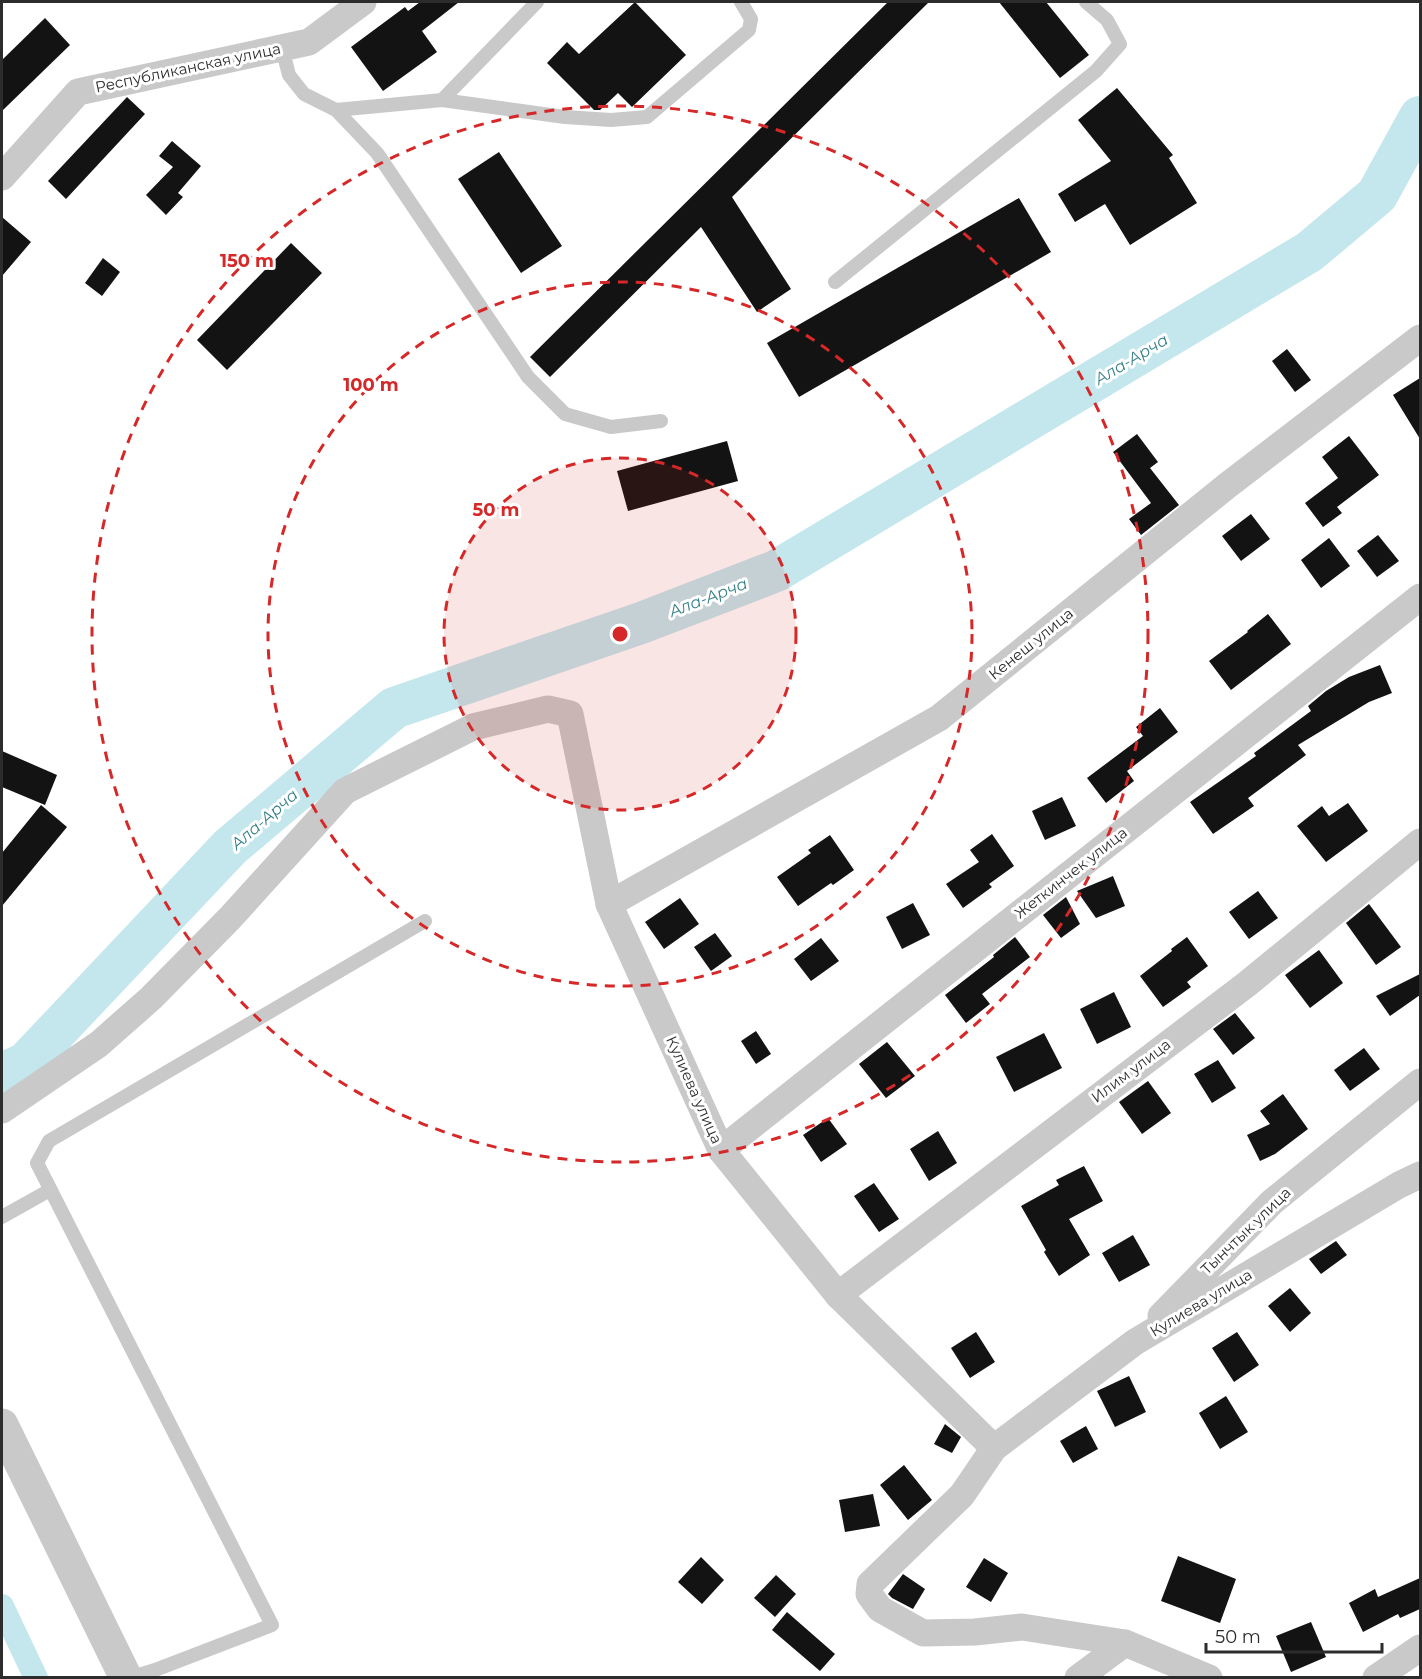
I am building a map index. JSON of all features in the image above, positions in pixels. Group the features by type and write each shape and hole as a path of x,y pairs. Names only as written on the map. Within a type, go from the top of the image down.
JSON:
{"street":[{"name":"Республиканская улица","path":"2,177 78,92 309,42 363,2"},
{"name":"Кенеш улица","path":"609,904 939,718 1228,485 1420,338"},
{"name":"Жеткинчек улица","path":"721,1150 1420,597"},
{"name":"Кулиева улица","path":"2,1110 99,1044 151,998 230,918 345,792 473,727 548,709 570,714 609,904 721,1150 838,1295 994,1448"},
{"name":"Илим улица","path":"838,1295 1247,984 1420,842"},
{"name":"Тынчтык улица","path":"1135,1342 1272,1202 1420,1082"},
{"name":"Кулиева улица","path":"1209,1677 1125,1643 1022,1627 975,1632 923,1633 880,1609 868,1594 870,1584 962,1495 994,1448 1135,1342 1399,1185 1420,1175"},
{"path":"2,1425 128,1677"},
{"path":"1078,1677 1125,1643"},
{"path":"1376,1677 1420,1648"}],"lane":[{"path":"442,100 537,2"},
{"path":"336,110 442,100 565,117 611,120 647,117 749,30 751,19 741,2"},
{"path":"835,282 1096,71 1119,44 1107,20 1086,2"},
{"path":"282,48 289,75 304,94 336,110 377,153 528,377 565,414 610,427 661,421"},
{"path":"128,1677 155,1670 272,1625 37,1163 50,1141 425,921"},
{"path":"2,1218 50,1190"}],"building":[{"path":"420,2 459,2 422,31 437,52 383,91 351,47 405,7 408,11"},
{"path":"635,2 686,55 632,107 618,93 600,110 594,110 547,63 567,42 579,54"},
{"path":"888,2 929,2 732,197 791,289 757,312 701,227 550,377 530,357"},
{"path":"999,2 1046,2 1089,55 1060,78"},
{"path":"45,18 70,45 2,111 2,60"},
{"path":"1117,88 1173,155 1169,158 1197,203 1130,245 1105,204 1075,222 1058,194 1111,161 1078,120"},
{"path":"127,97 145,114 66,199 48,181"},
{"path":"172,141 201,166 178,193 183,197 166,215 146,195 173,167 159,156"},
{"path":"499,152 562,246 521,273 458,179"},
{"path":"1019,198 1051,252 799,397 767,343"},
{"path":"2,217 31,242 2,276"},
{"path":"291,243 322,273 227,370 197,340"},
{"path":"103,258 120,272 102,296 85,283"},
{"path":"1287,349 1311,380 1295,392 1272,361"},
{"path":"1420,378 1420,439 1393,395"},
{"path":"1137,434 1158,462 1150,468 1179,505 1141,535 1129,519 1151,503 1113,452"},
{"path":"1349,436 1379,475 1337,507 1342,513 1323,527 1305,503 1338,478 1322,457"},
{"path":"727,441 738,481 628,511 617,471"},
{"path":"1251,514 1270,539 1241,561 1222,536"},
{"path":"1378,535 1399,561 1377,577 1357,551"},
{"path":"1329,538 1350,566 1321,588 1301,560"},
{"path":"1268,614 1291,644 1231,690 1209,661"},
{"path":"1380,665 1392,693 1369,702 1298,745 1306,755 1248,798 1254,806 1213,834 1190,802 1256,756 1254,753 1311,711 1308,706 1326,691 1349,677"},
{"path":"1160,708 1178,732 1127,771 1134,781 1106,803 1087,778 1143,736 1136,727"},
{"path":"2,751 57,775 45,805 2,787"},
{"path":"1062,797 1076,826 1045,840 1032,811"},
{"path":"1348,803 1368,831 1326,862 1297,826 1322,806 1329,816"},
{"path":"41,805 67,827 2,906 2,853"},
{"path":"992,834 1014,866 989,884 992,887 963,908 946,884 979,862 970,850"},
{"path":"830,835 854,870 798,906 777,877 811,853 808,850"},
{"path":"1113,876 1125,906 1096,918 1077,891"},
{"path":"1258,891 1278,918 1249,939 1229,912"},
{"path":"1066,897 1080,924 1061,938 1043,915"},
{"path":"680,898 699,924 664,949 645,922"},
{"path":"913,903 930,935 902,949 886,917"},
{"path":"1369,904 1401,947 1376,965 1346,923"},
{"path":"715,933 732,956 711,971 694,947"},
{"path":"1015,937 1030,957 982,994 990,1004 966,1023 945,995 994,957 993,955"},
{"path":"1187,937 1208,966 1187,982 1191,987 1163,1007 1140,976"},
{"path":"821,938 839,961 811,981 794,959"},
{"path":"1319,950 1343,983 1310,1008 1285,975"},
{"path":"1420,974 1420,995 1390,1016 1376,996"},
{"path":"1114,992 1131,1027 1097,1044 1080,1009"},
{"path":"1235,1013 1255,1038 1233,1055 1213,1029"},
{"path":"756,1031 771,1054 756,1064 741,1041"},
{"path":"1044,1033 1062,1068 1014,1092 996,1057"},
{"path":"887,1042 915,1076 886,1098 859,1064"},
{"path":"1364,1048 1380,1069 1350,1091 1334,1070"},
{"path":"1218,1060 1236,1088 1212,1103 1194,1074"},
{"path":"1148,1081 1171,1113 1142,1134 1119,1102"},
{"path":"1283,1094 1308,1129 1275,1154 1260,1161 1247,1135 1270,1124 1260,1111"},
{"path":"828,1118 847,1144 821,1162 803,1135"},
{"path":"938,1131 957,1163 929,1181 910,1149"},
{"path":"1084,1166 1103,1201 1069,1219 1090,1255 1059,1276 1021,1206 1059,1185 1056,1180"},
{"path":"874,1183 899,1219 879,1232 854,1196"},
{"path":"1133,1235 1150,1265 1119,1282 1102,1253"},
{"path":"1336,1241 1347,1255 1321,1274 1309,1259"},
{"path":"1290,1288 1311,1313 1290,1332 1268,1306"},
{"path":"976,1332 995,1362 970,1378 951,1348"},
{"path":"1237,1332 1259,1365 1234,1382 1212,1348"},
{"path":"1129,1376 1146,1412 1115,1427 1097,1391"},
{"path":"1226,1396 1248,1432 1220,1449 1199,1413"},
{"path":"945,1424 961,1437 952,1453 934,1444"},
{"path":"1086,1426 1098,1449 1073,1463 1060,1441"},
{"path":"904,1465 932,1500 908,1520 880,1485"},
{"path":"873,1494 880,1526 845,1532 839,1500"},
{"path":"1178,1556 1236,1579 1220,1623 1161,1601"},
{"path":"701,1557 724,1580 702,1604 678,1582"},
{"path":"984,1558 1008,1573 991,1602 966,1587"},
{"path":"903,1574 925,1589 913,1609 888,1594"},
{"path":"776,1575 796,1594 775,1617 754,1598"},
{"path":"1420,1578 1420,1609 1400,1618 1398,1614 1363,1632 1349,1603 1375,1589 1378,1597"},
{"path":"787,1612 835,1654 820,1671 772,1630"},
{"path":"1311,1622 1326,1657 1291,1672 1276,1636"}],"waterway":[{"name":"Ала-Арча","path":"2,1074 26,1063 230,847 394,708 641,623 776,571 1309,252 1377,195 1420,117"},
{"path":"2,1606 36,1678"}]}
